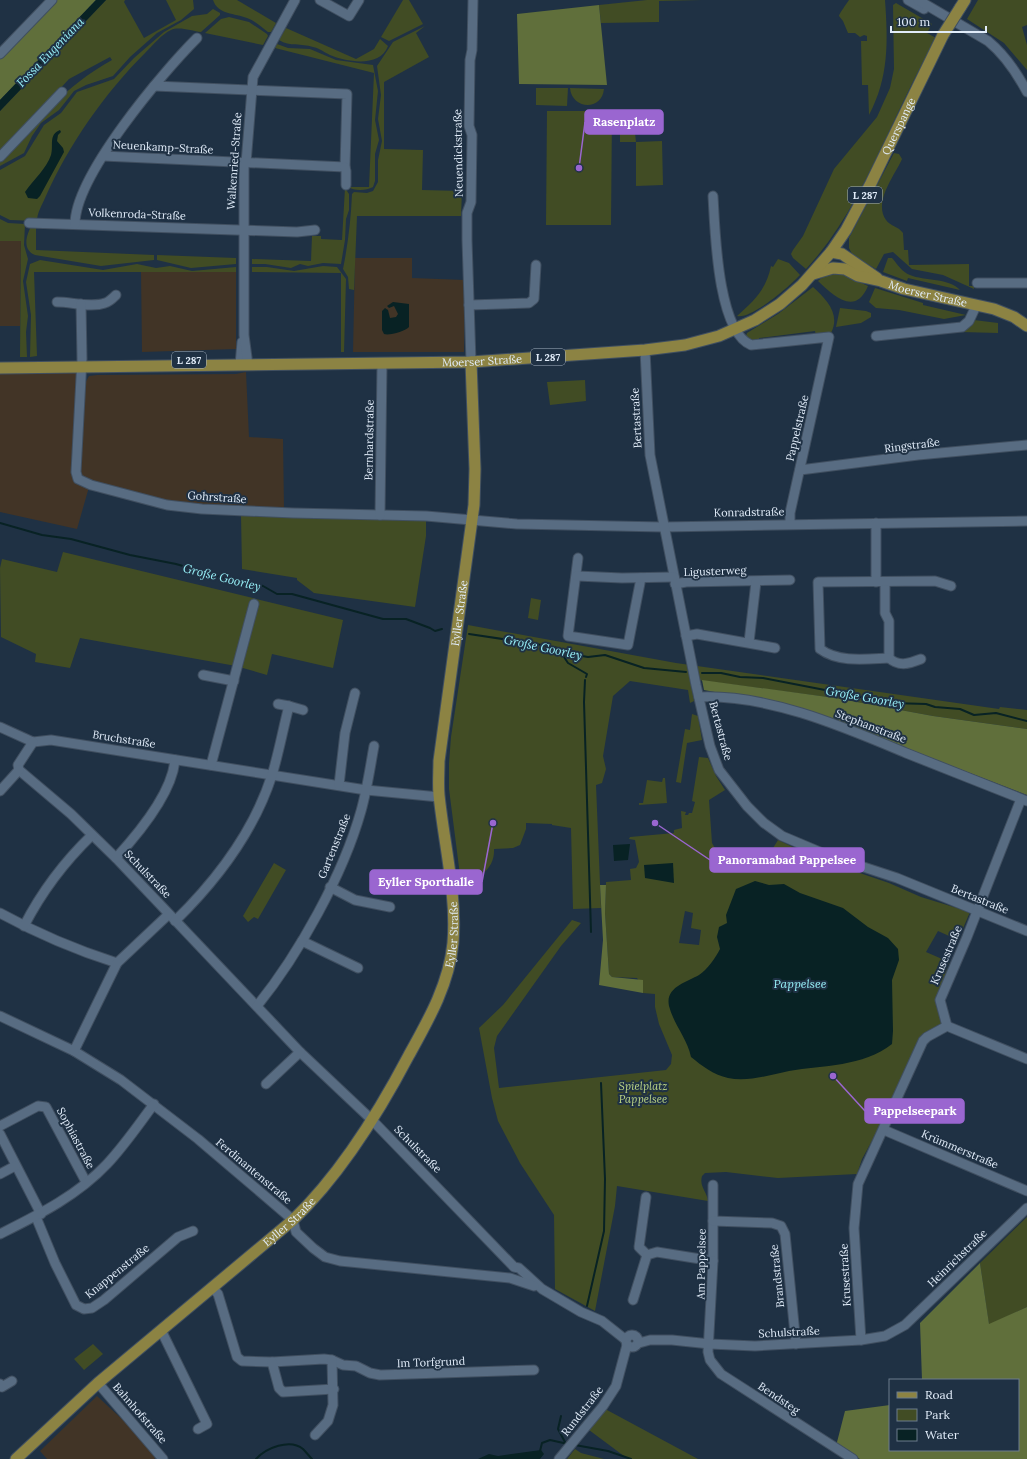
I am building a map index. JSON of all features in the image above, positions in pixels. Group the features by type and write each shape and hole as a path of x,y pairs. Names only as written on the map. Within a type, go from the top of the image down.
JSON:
{"main road":[{"name":"Querspange","path":"831,252 846,230 943,35 962,4"},
{"path":"846,230 846,249 850,266"},
{"name":"Moerser Straße","path":"0,368 81,366 95,362 382,364 471,362 645,350 685,345 719,336 771,311 789,297 831,252 842,254 858,276 881,281 904,290 976,306 1012,320 1027,330"},
{"name":"Moerser Straße","path":"812,274 833,268 850,266"},
{"name":"Moerser Straße","path":"976,306 983,306 1004,313 1027,326"},
{"name":"Eyller Straße","path":"16,1459 98,1383 293,1220 317,1196 372,1120 429,1018 447,974 453,944 453,918 440,797 439,762 473,520 475,483 471,362"}],"street":[{"path":"0,54 52,0"},
{"name":"Walkenried-Straße","path":"244,362 243,198 244,166 246,163 251,90 253,77 295,0"},
{"path":"320,0 350,16 359,0"},
{"name":"Neuendickstraße","path":"471,362 469,276 466,269 467,213 471,202 472,136 469,126 473,0"},
{"path":"908,0 981,43 1008,62"},
{"path":"918,0 988,41 999,50 1027,92"},
{"path":"75,224 75,213 103,156 154,86 197,38"},
{"path":"154,86 347,94 346,184"},
{"path":"0,157 62,92"},
{"name":"Neuenkamp-Straße","path":"103,156 345,168"},
{"path":"713,196 719,271 730,318 735,329"},
{"name":"Volkenroda-Straße","path":"30,223 297,232 315,230"},
{"path":"469,305 529,303 534,299 536,265"},
{"path":"977,283 1027,283"},
{"path":"57,302 81,304 106,303 116,296"},
{"name":"Gohrstraße","path":"81,304 81,366 76,472 82,483 174,506 293,513 426,516 473,520"},
{"name":"Moerser Straße","path":"876,336 962,327 969,321 976,306"},
{"name":"Pappelstraße","path":"735,329 744,341 751,345 830,337 790,513 790,523"},
{"name":"Bertastraße","path":"645,350 650,455 663,526 699,697 710,746 719,770 731,788 764,823 782,836 809,848 897,878 1027,931"},
{"name":"Bernhardstraße","path":"380,515 382,364"},
{"name":"Ringstraße","path":"800,470 918,455 1027,445"},
{"name":"Konradstraße","path":"473,520 517,524 663,526 790,523 1027,521"},
{"path":"876,523 880,582 885,614 889,621 889,658 895,664 908,664 920,659"},
{"path":"578,558 577,576 568,636 628,645 641,578"},
{"name":"Ligusterweg","path":"577,576 641,578 686,582 756,582 790,580"},
{"path":"889,658 845,659 825,653 820,649 818,582 935,581 951,586"},
{"name":"Ligusterweg","path":"749,642 756,582"},
{"path":"211,764 254,604"},
{"path":"686,636 697,634 749,642 754,645 775,648"},
{"path":"203,675 234,681"},
{"path":"339,785 345,733 355,693"},
{"name":"Stephanstraße","path":"699,697 718,696 789,710 864,735 1024,800"},
{"path":"278,704 303,710"},
{"path":"176,922 205,890 241,840 259,808 272,775 289,706"},
{"path":"0,727 34,742 18,765 19,770 0,791"},
{"name":"Bruchstraße","path":"34,742 51,740 175,760 211,764 366,790 440,797"},
{"path":"366,790 374,746"},
{"path":"116,858 136,836 154,810 165,790 175,760"},
{"name":"Schulstraße","path":"19,770 71,814 116,858 300,1052 372,1120 516,1275 581,1312 602,1321 632,1341 672,1340 710,1344 755,1346 796,1344 861,1340 886,1336 905,1325"},
{"name":"Gartenstraße","path":"257,1006 271,989 302,941 330,887 351,842 366,790"},
{"name":"Krusestraße","path":"861,1340 854,1228 858,1184 884,1130 923,1041 927,1037 947,1026 940,1000 976,910 1024,800"},
{"path":"24,926 44,890 58,870 92,835"},
{"name":"Gartenstraße","path":"330,887 355,900 390,907"},
{"path":"0,913 74,950 117,964"},
{"path":"74,1051 117,964 169,914"},
{"path":"302,941 334,958 348,961 358,968"},
{"name":"Ferdinantenstraße","path":"0,1016 74,1051 121,1080 154,1104 293,1220 296,1232 325,1257 340,1261 516,1275"},
{"path":"947,1026 1027,1058"},
{"path":"266,1084 300,1052"},
{"path":"0,1234 38,1215 76,1192 106,1165 154,1104"},
{"name":"Sophiastraße","path":"0,1126 38,1106 46,1107 86,1182"},
{"name":"Krümmerstraße","path":"884,1130 1027,1191"},
{"path":"0,1134 38,1215"},
{"path":"0,1174 15,1166"},
{"name":"Am Pappelsee","path":"710,1344 714,1221 713,1185"},
{"path":"646,1197 639,1247 647,1255"},
{"name":"Heinrichstraße","path":"905,1325 1027,1208"},
{"name":"Knappenstraße","path":"38,1215 56,1263 76,1305 84,1309 92,1308 104,1300 178,1237 193,1231"},
{"name":"Brandstraße","path":"714,1221 772,1223 781,1226 785,1234 796,1344"},
{"path":"647,1255 657,1252 713,1261"},
{"path":"633,1300 647,1255"},
{"name":"Im Torfgrund","path":"212,1287 218,1294 237,1356 242,1361 272,1362 324,1359 332,1360 343,1365 356,1366 370,1373 380,1375 534,1370"},
{"path":"161,1330 207,1424 198,1429"},
{"name":"Rundstraße","path":"561,1456 603,1406 616,1386 632,1341"},
{"name":"Bendsteg","path":"710,1344 708,1352 710,1360 721,1374 853,1459"},
{"path":"315,1435 328,1421 333,1405 334,1389 332,1360"},
{"path":"272,1362 279,1388 282,1392 334,1389"},
{"path":"0,1384 2,1386 12,1381"},
{"name":"Bahnhofstraße","path":"98,1383 163,1459"}],"shaded area":[{"path":"0,241 21,241 20,326 0,326"},
{"path":"355,258 412,258 412,278 465,280 464,352 353,352"},
{"path":"141,272 236,272 236,349 142,352"},
{"path":"81,368 77,474 89,487 77,529 0,512 0,370"},
{"path":"246,372 249,437 283,439 284,509 169,503 84,479 79,473 83,387 89,376 236,374"},
{"path":"97,1396 159,1455 154,1459 47,1459 40,1451"}],"green space":[{"path":"52,0 96,0 0,100 0,54"},
{"path":"106,0 125,0 124,2 144,38 176,20 166,0 193,0 194,9 181,20 157,33 130,57 113,76 86,85 74,91 59,110 41,123 32,136 24,153 0,166 0,159 52,105 80,81 112,60 110,57 69,79 0,153 0,111"},
{"path":"213,0 237,0 276,23 271,32 268,32 250,19 223,11 215,5"},
{"path":"403,0 409,0 423,24 389,41 381,37"},
{"path":"647,0 702,0 659,1 659,22 601,23 599,5"},
{"path":"849,0 885,0 887,30 886,59 884,73 876,101 869,115 868,85 862,85 861,41 867,41 867,36 864,35 860,37 855,33 848,33 839,16"},
{"path":"978,0 1027,0 1027,25 1022,27 1027,45 1027,70 1004,43 967,19"},
{"path":"896,3 932,24 927,33 936,38 911,85 871,170 852,204 831,238 806,269 793,258 791,254 803,236 834,169 877,117 890,88 894,69 893,5"},
{"path":"599,5 607,85 519,84 517,14"},
{"path":"213,9 220,13 220,15 201,32 178,28 168,32 155,43 116,85 76,139 41,206 37,221 10,220 0,215 0,170 25,156 44,125 61,113 77,92 114,79 134,58 164,32 192,16 207,14"},
{"path":"229,17 249,22 267,34 268,36 263,45 205,33 221,19"},
{"path":"425,26 416,33 429,57 384,82 384,149 423,150 422,190 462,191 461,216 357,216 354,290 349,289 348,277 343,269 349,232 352,194 354,192 367,193 373,191 378,182 378,160 382,141 378,119 381,95 377,66 393,42"},
{"path":"286,28 356,59 374,49 380,39 388,46 384,53 378,58 362,61 345,60 337,58 319,49 304,45 291,44 279,40"},
{"path":"277,44 288,48 310,49 336,60 373,65 378,91 375,120 379,140 375,154 375,181 373,187 360,190 348,187 369,187 374,73 275,48"},
{"path":"536,88 568,88 567,106 536,105"},
{"path":"570,88 604,89 602,96 598,101 587,105 576,101"},
{"path":"547,111 612,111 611,225 546,225"},
{"path":"635,133 636,142 620,142 620,134"},
{"path":"662,141 663,185 636,186 636,142"},
{"path":"894,153 899,154 902,159 886,189 882,205 883,213 886,220 890,224 903,233 904,250 908,250 909,265 969,264 969,286 974,286 974,289 943,275 912,269 893,252 884,254 876,269 853,256 849,248 849,238"},
{"path":"345,188 349,194 349,210 346,219 345,240 341,264 323,263 308,266 300,264 291,268 265,264 252,264 252,259 311,261 312,236 321,236 321,239 342,240"},
{"path":"0,219 8,223 25,224 24,245 28,259 23,281 28,316 26,332 27,357 20,357 21,241 0,241"},
{"path":"32,225 36,225 36,250 154,255 154,260 101,266 35,255 28,250 26,242"},
{"path":"157,255 236,258 236,264 191,268 157,260"},
{"path":"888,258 892,258 907,274 950,283 960,290 908,278 907,281 883,272"},
{"path":"778,259 789,263 800,275 788,287 760,308 743,316 737,316 749,305 763,288 771,266 773,267"},
{"path":"40,260 103,270 137,264 156,268 170,266 192,271 236,267 236,272 34,272 37,356 30,357 31,315 26,282 30,264"},
{"path":"323,266 337,267 346,279 344,352 341,352 341,273 252,272 252,267 267,267 294,271"},
{"path":"827,273 841,273 868,286 863,295 857,300 850,302 837,297 818,281"},
{"path":"813,287 831,307 834,326 831,333 816,336 815,331 759,338 759,342 754,342 746,336 747,333 778,314"},
{"path":"875,288 923,303 923,305 966,315 944,319 899,310 876,308 869,302"},
{"path":"840,308 866,311 871,313 871,317 861,323 836,327"},
{"path":"974,320 998,323 998,333 961,332 961,329"},
{"path":"585,380 586,401 550,405 547,382"},
{"path":"241,515 426,521 426,536 415,607 314,593 297,580 297,578 242,569"},
{"path":"63,552 343,620 333,668 272,654 267,675 236,666 80,638 70,668 35,662 36,654 1,637 0,568 2,559 57,572"},
{"path":"531,598 541,600 538,620 528,618"},
{"path":"468,625 676,663 999,709 1000,707 1027,710 1027,729 933,716 835,698 690,679 694,701 690,703 688,690 630,681 613,696 603,756 606,769 602,783 596,785 601,908 573,909 571,828 552,824 526,823 526,829 520,845 513,848 494,849 494,856 488,868 479,876 461,883 449,789 449,763 451,737"},
{"path":"702,680 835,698 933,716 1027,729 1027,795 829,719 774,703 704,690"},
{"path":"692,714 698,716 702,740 687,743 681,783 676,782 685,729 690,730"},
{"name":"Spielplatz Pappelsee","path":"699,757 708,758 716,776 725,790 709,800 712,843 716,850 725,858 733,861 760,858 770,853 778,840 816,858 889,883 921,897 970,912 958,940 938,931 926,952 949,962 936,1005 942,1023 932,1031 862,1159 857,1174 778,1178 726,1172 705,1173 701,1180 708,1201 617,1186 615,1206 595,1311 555,1289 554,1215 520,1163 498,1121 492,1098 479,1028 503,1005 572,920 581,923 561,946 497,1036 494,1048 499,1088 666,1070 671,1064 672,1055 659,1024 655,1007 655,994 643,993 642,986 637,978 612,977 609,974 605,913 606,882 631,880 630,869 636,868 639,862 635,840 629,839 630,837 674,833 674,830 682,828 681,811 686,812 685,815 692,813 695,802 692,801","holes":["685,911 693,913 691,928 701,930 699,945 679,943"]},
{"path":"663,778 665,778 667,803 639,805 639,803 643,803 647,780 662,782"},
{"path":"274,863 286,870 258,919 254,917 248,922 243,916"},
{"path":"600,885 606,885 605,913 609,974 612,977 643,980 643,993 599,985 603,940"},
{"path":"1027,1217 1027,1307 989,1325 980,1263"},
{"path":"980,1263 989,1324 1027,1307 1027,1459 860,1459 836,1446 845,1411 889,1405 889,1451 1019,1451 1019,1379 922,1379 920,1323"},
{"path":"93,1344 103,1354 84,1370 74,1359"},
{"path":"603,1406 607,1410 698,1459 628,1459 585,1427"},
{"path":"575,1449 581,1453 604,1459 567,1459"}],"water":[{"name":"Fossa Eugeniana","path":"96,0 106,0 0,111 0,100"},
{"path":"60,130 61,132 58,135 57,141 63,148 64,152 40,196 37,199 28,198 25,192 49,160 52,151 53,137 56,132"},
{"path":"393,302 409,304 409,327 397,333 384,334 382,330 382,311 385,308 388,310 390,318 396,317 398,314 394,306 389,308 387,306"},
{"path":"630,844 628,860 614,861 613,845"},
{"path":"673,863 674,883 645,878 644,865"},
{"name":"Pappelsee","path":"755,881 769,885 784,884 800,893 843,908 868,927 888,938 898,949 899,960 892,980 892,1044 881,1052 856,1061 789,1071 759,1078 736,1079 718,1075 691,1057 687,1044 671,1013 669,1006 670,994 678,986 702,973 711,963 720,949 717,937 719,927 727,923 726,915 736,889"},
{"path":"541,1450 544,1454 540,1459 478,1459 489,1454 498,1456"}],"waterway":[{"name":"Große Goorley","path":"0,523 42,535 71,539 130,555 176,564 238,582 263,586 277,594 292,594 383,619 406,619 435,631 442,629"},
{"name":"Große Goorley","path":"469,634 558,648 570,654 588,657 605,655 644,668 686,672"},
{"path":"558,648 568,663 587,674 586,677"},
{"name":"Große Goorley","path":"702,673 721,673 740,677 763,678 892,703 926,704 935,707 960,709 974,715 996,713 1027,721"},
{"path":"585,680 584,702 591,932"},
{"path":"587,1306 604,1231 605,1179 601,1083"},
{"path":"561,1416 558,1429 566,1444"},
{"path":"540,1451 542,1443 550,1440 568,1444"},
{"path":"256,1459 266,1451 285,1444 298,1446 303,1449 312,1459"},
{"path":"575,1445 608,1451 631,1459"}],"place":[{"name":"Rasenplatz","path":"579,168"},
{"name":"Eyller Sporthalle","path":"493,823"},
{"name":"Panoramabad Pappelsee","path":"655,823"},
{"name":"Pappelseepark","path":"833,1076"}]}
